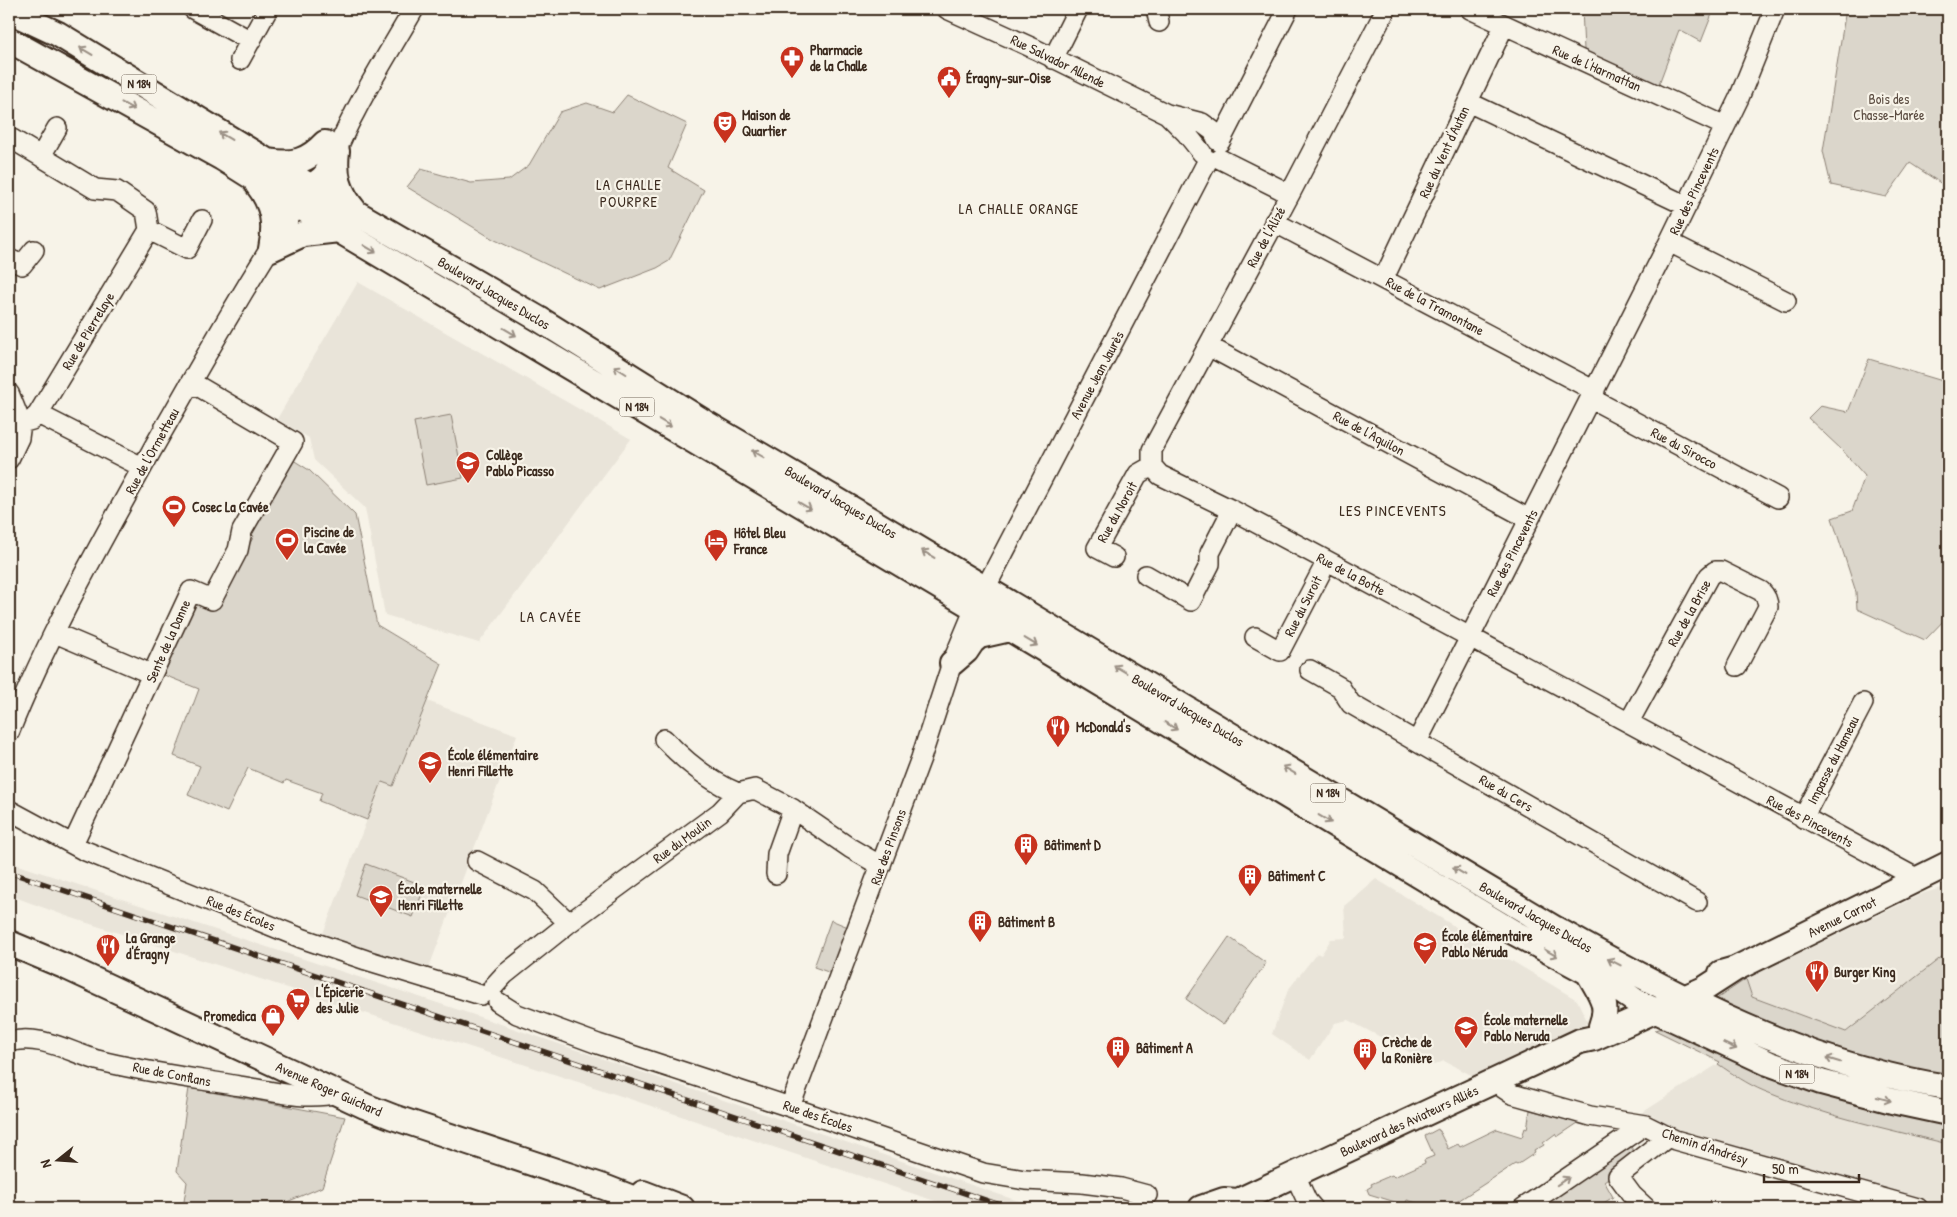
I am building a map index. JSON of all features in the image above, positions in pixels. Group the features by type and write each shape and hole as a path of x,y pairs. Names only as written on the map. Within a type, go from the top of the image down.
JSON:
{"main road":[{"name":"Boulevard Jacques Duclos","path":"9,11 58,34 260,170 298,206 929,580 982,588 1010,629 1497,922 1614,987 1664,1001"},
{"name":"Boulevard Jacques Duclos","path":"9,40 222,158 260,170"},
{"path":"271,249 274,230 272,211 265,193 260,170 299,162 331,147 338,184 345,199 355,212"},
{"name":"N 184","path":"260,170 273,180 294,185 310,186"},
{"name":"Boulevard Jacques Duclos","path":"310,186 539,319 704,422 1612,961 1664,1001 1768,1063 1812,1079 1892,1101 1948,1113"},
{"name":"N 184","path":"298,206 314,205 342,212 355,212"},
{"path":"271,249 303,234 339,230"},
{"path":"952,663 979,636 1010,629"},
{"name":"Avenue Carnot","path":"1664,1001 1704,989 1735,969 1920,880 1948,864"},
{"name":"Avenue Roger Guichard","path":"9,932 64,966"},
{"name":"Avenue Roger Guichard","path":"9,943 64,966 337,1093 393,1117 660,1207"},
{"path":"1589,974 1604,1000 1606,1008 1601,1026"},
{"name":"N 184","path":"1664,1001 1732,1020 1807,1052 1859,1068 1948,1087"},
{"name":"Boulevard des Aviateurs Alliés","path":"1580,1041 1590,1032 1601,1026 1664,1001"},
{"name":"Boulevard des Aviateurs Alliés","path":"1201,1208 1224,1200 1234,1204 1580,1041 1594,1038 1664,1001"}],"street":[{"path":"193,9 251,41"},
{"path":"240,60 268,9"},
{"name":"Rue de l'Ormetteau","path":"9,733 15,708 142,467 271,249 310,186 322,176 331,147 353,115 414,9"},
{"name":"Rue Salvador Allende","path":"947,9 1167,114 1202,123"},
{"path":"1053,59 1078,9"},
{"name":"Avenue Jean Jaurès","path":"982,588 1288,9"},
{"name":"Rue de l'Alizé","path":"1152,466 1152,450 1290,194 1386,9"},
{"name":"Rue de l'Harmattan","path":"1470,9 1725,126"},
{"name":"Rue des Pincevents","path":"1775,9 1739,98 1669,242 1470,637 1920,880"},
{"name":"Rue du Vent d'Autan","path":"1384,278 1504,26"},
{"path":"1468,102 1686,206"},
{"path":"1236,108 1202,123 1212,131 1214,151 1290,194"},
{"name":"Rue Salvador Allende","path":"1167,114 1186,133 1214,151"},
{"path":"41,156 57,128"},
{"path":"12,139 95,189 117,191 146,211 149,230 187,249 202,220"},
{"name":"Rue de la Tramontane","path":"1274,222 1384,278 1592,394"},
{"name":"Rue de Pierrelaye","path":"38,414 149,230"},
{"path":"1669,242 1786,301"},
{"path":"9,258 22,265 34,250"},
{"name":"Rue de l'Aquilon","path":"1208,346 1529,519"},
{"name":"Sente de la Danne","path":"74,844 191,591 212,600 238,550 242,530 293,442 191,382"},
{"path":"9,393 21,423 19,438 9,459"},
{"name":"Rue du Sirocco","path":"1592,394 1778,498"},
{"path":"21,423 32,420 38,414 142,467"},
{"name":"Rue de la Botte","path":"1152,466 1160,475 1232,510 1470,637"},
{"name":"Rue du Noroit","path":"1114,557 1097,548 1138,474 1152,466"},
{"path":"1146,575 1191,601 1210,564 1210,553 1232,510"},
{"name":"Rue du Suroit","path":"1255,637 1280,651 1327,561"},
{"name":"Rue de la Brise","path":"1629,722 1709,576 1715,571 1721,571 1761,592 1768,603 1768,607 1737,666"},
{"name":"Rue des Pinsons","path":"790,1106 924,750 952,663 982,588"},
{"name":"Sente de la Danne","path":"55,633 142,670"},
{"path":"1417,742 1470,637"},
{"name":"Rue du Cers","path":"1310,670 1340,687 1351,704 1697,902"},
{"name":"Impasse du Hameau","path":"1803,818 1862,703"},
{"path":"664,739 678,754 726,788 738,793 755,789 793,809 850,848 881,866"},
{"name":"Rue du Moulin","path":"491,995 504,975 569,923 720,812 738,793"},
{"path":"776,874 777,854 793,809"},
{"name":"Rue des Écoles","path":"9,810 74,844 301,938 366,960 491,995 517,1014 598,1044 790,1106 983,1173 1025,1180 1082,1183 1121,1188 1147,1195"},
{"path":"477,861 534,891 569,923"},
{"name":"Rue de Conflans","path":"10,1041 35,1041 98,1060 262,1090 322,1097 337,1093"},
{"name":"Chemin d'Andrésy","path":"1498,1080 1506,1091 1522,1097 1590,1116 1646,1125 1668,1137 1867,1202 1918,1208"},
{"path":"1523,1208 1646,1125"},
{"path":"1646,1208 1632,1195 1618,1176 1668,1137"},
{"path":"1295,1175 1313,1208"}],"shaded area":[{"name":"Collège Pablo Picasso","path":"358,282 631,439 479,643 385,615 365,508 314,460 309,438 277,419"},
{"path":"427,701 517,735 428,970 322,936 382,781 393,786"},
{"path":"9,862 471,1014 1039,1208 956,1208 615,1094 69,917 9,895"},
{"path":"1376,879 1577,1000 1588,1023 1475,1077 1444,1061 1434,1065 1348,1020 1335,1023 1310,1060 1272,1034 1288,990 1317,953 1321,955 1331,939 1346,938 1344,906"},
{"path":"1945,887 1948,888 1948,952 1846,1032 1752,997 1746,979 1924,893"},
{"path":"1718,1064 1745,1082 1812,1109 1944,1143 1948,1157 1948,1206 1648,1121 1655,1116 1640,1114"}],"green space":[{"path":"1582,9 1714,9 1701,42 1679,30 1657,89 1584,50"},
{"name":"Bois des Chasse-Marée","path":"1846,9 1948,9 1948,188 1910,163 1886,197 1831,185 1823,151"},
{"path":"627,95 687,124 668,168 704,190 669,261 657,268 600,290 493,239 407,187 421,169 471,183 509,180 529,165 560,112 587,103 613,112"},
{"path":"1869,359 1946,382 1948,380 1948,616 1925,640 1857,609 1856,592 1832,518 1852,511 1865,476 1842,450 1808,418 1820,406 1848,412"},
{"path":"451,415 463,478 426,485 414,422"},
{"path":"290,458 309,470 355,515 377,625 442,664 393,786 382,782 367,820 319,801 322,793 286,780 284,783 248,768 227,812 188,795 200,766 174,756 199,689 164,675 194,600 214,608 254,536 246,532"},
{"path":"366,864 425,886 413,917 355,895"},
{"path":"831,920 848,927 831,973 814,967"},
{"path":"1229,937 1266,963 1223,1025 1186,999"},
{"path":"1948,952 1948,1076 1908,1068 1839,1049 1712,1002 1746,979 1752,997 1846,1032"},
{"path":"1668,1027 1748,1067 1793,1085 1864,1107 1948,1124 1948,1157 1944,1143 1830,1114 1786,1100 1758,1088 1740,1079 1718,1064 1720,1062 1655,1030"},
{"path":"189,1088 345,1117 322,1187 287,1202 286,1208 183,1208 187,1182 177,1171"},
{"path":"1530,1110 1578,1123 1557,1137 1555,1134 1543,1143 1544,1145 1534,1151 1535,1153 1447,1208 1433,1208 1407,1200 1405,1205 1369,1194 1367,1189 1372,1186 1371,1184 1392,1175 1394,1177 1425,1163 1424,1160 1434,1156 1425,1136 1438,1129 1448,1149 1458,1144 1460,1147 1497,1129 1522,1137 1525,1128 1527,1129"},
{"path":"1630,1146 1638,1156 1604,1181 1613,1197 1596,1208 1541,1208"}],"railway":[{"path":"9,872 1009,1208"}],"place":[{"name":"Pharmacie de la Challe","path":"792,79"},
{"name":"Éragny-sur-Oise","path":"949,99"},
{"name":"Maison de Quartier","path":"725,144"},
{"name":"Collège Pablo Picasso","path":"468,484"},
{"name":"Cosec La Cavée","path":"174,528"},
{"name":"Piscine de la Cavée","path":"287,561"},
{"name":"Hôtel Bleu France","path":"716,562"},
{"name":"McDonald's","path":"1058,748"},
{"name":"École élémentaire Henri Fillette","path":"430,784"},
{"name":"Bâtiment D","path":"1026,866"},
{"name":"Bâtiment C","path":"1250,897"},
{"name":"École maternelle Henri Fillette","path":"381,918"},
{"name":"Bâtiment B","path":"980,943"},
{"name":"École élémentaire Pablo Néruda","path":"1425,965"},
{"name":"La Grange d'Éragny","path":"108,967"},
{"name":"Burger King","path":"1817,993"},
{"name":"L'Épicerie des Julie","path":"298,1021"},
{"name":"Promedica","path":"273,1037"},
{"name":"École maternelle Pablo Neruda","path":"1466,1049"},
{"name":"Bâtiment A","path":"1118,1069"},
{"name":"Crèche de la Ronière","path":"1365,1071"}],"district":[{"name":"LA CHALLE POURPRE","path":"629,194"},
{"name":"LA CHALLE ORANGE","path":"1019,209"},
{"name":"LES PINCEVENTS","path":"1393,511"},
{"name":"LA CAVÉE","path":"551,617"}]}
